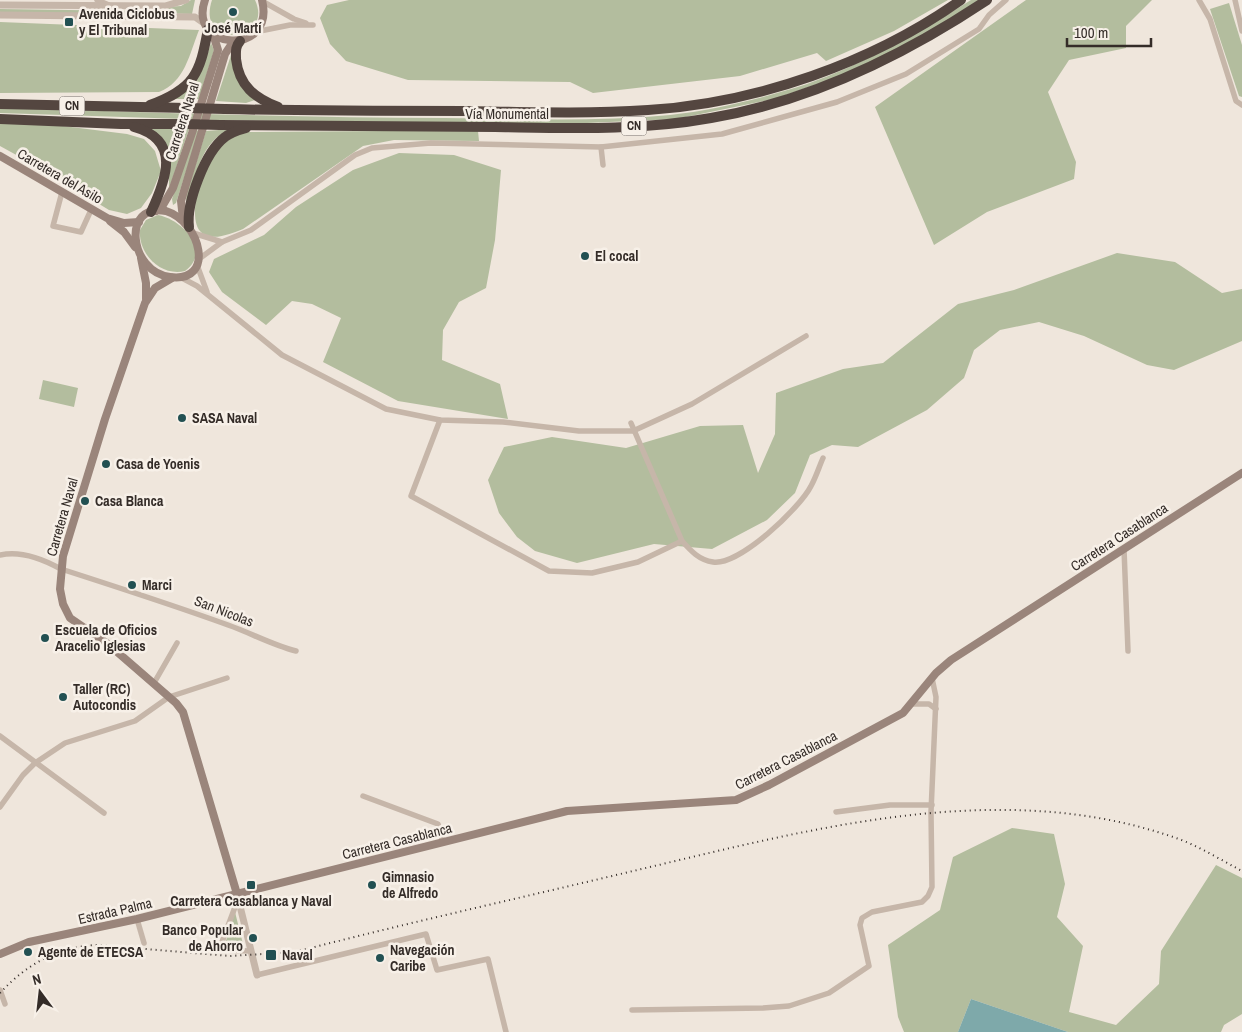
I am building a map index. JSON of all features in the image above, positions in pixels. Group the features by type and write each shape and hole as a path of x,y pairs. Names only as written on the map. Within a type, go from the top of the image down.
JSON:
{"highway":[{"name":"Vía Monumental","path":"0,104 286,110 567,112 649,110 750,93 834,67 910,32 961,0"},
{"name":"Vía Monumental","path":"0,119 121,124 220,125 622,127 676,124 712,118 798,97 840,81 919,42 988,0"},
{"path":"144,107 165,99 188,86 194,78 209,29"},
{"path":"236,41 237,63 244,84 258,99 286,110"},
{"path":"121,124 151,134 165,155 165,179 154,211"},
{"path":"188,226 188,214 196,184 212,152 224,138 254,125"}],"main road":[{"name":"Carretera Naval","path":"154,211 164,205 172,188 192,133 218,50 203,15 205,0"},
{"path":"209,29 236,41 255,32 263,17 262,0"},
{"name":"Carretera Naval","path":"188,226 181,201 225,54 236,41"},
{"name":"Carretera del Asilo","path":"0,156 107,218 124,223 139,222"},
{"path":"154,211 171,213 188,226 198,247 198,262 190,274 176,278 154,271 139,253 134,236 139,222 154,211"},
{"name":"Carretera del Asilo","path":"107,218 124,232 139,253"},
{"name":"Carretera Naval","path":"139,253 146,283 145,303"},
{"name":"Carretera Naval","path":"176,278 155,288 145,303 102,428 62,556 61,596 70,618 108,644 154,683 183,712 237,896"},
{"name":"Carretera Casablanca","path":"237,896 567,810 736,800 770,785 903,713 913,704 932,678 952,660 1242,473"},
{"name":"Estrada Palma","path":"0,954 29,942 237,896"}],"street":[{"path":"97,0 114,7"},
{"path":"0,5 114,7 142,3 165,6 186,0"},
{"path":"255,32 290,25 313,25 294,19 262,0"},
{"path":"210,298 201,280 198,262 222,242 251,230 355,155 372,148 431,143 601,146 722,134 837,102 906,74 979,29 989,15 1006,0"},
{"path":"1199,0 1210,19 1236,102 1242,105"},
{"path":"1235,0 1242,30"},
{"path":"142,3 142,17"},
{"path":"0,15 195,17 209,29"},
{"path":"601,146 603,165"},
{"path":"62,192 53,226 81,232 91,210"},
{"path":"188,226 222,242"},
{"path":"176,278 197,286 210,298 291,359 386,409 440,420 503,422 579,431 634,431 692,404 806,336"},
{"path":"440,420 411,496 549,571 592,573 638,562 682,541"},
{"path":"631,423 682,541 694,555 714,563 741,554 775,529 811,488 823,458"},
{"path":"1124,549 1128,651"},
{"name":"San Nicolas","path":"0,555 22,554 48,561 61,569 241,629 273,645 296,652"},
{"path":"154,683 177,643"},
{"path":"0,807 23,775 65,743 135,721 169,697 227,678"},
{"path":"632,1010 789,1006 829,993 869,966 860,925 862,918 872,912 922,902 928,896 932,887 932,805 936,709 932,678"},
{"path":"913,704 930,704 936,709"},
{"path":"0,736 35,764 104,813"},
{"path":"363,796 438,824 443,842"},
{"path":"836,812 890,805 932,805"},
{"path":"237,896 219,950 250,951"},
{"path":"237,896 257,975 426,934 437,970 488,959 506,1032"},
{"path":"137,919 144,943"},
{"path":"227,927 245,929"},
{"path":"0,990 5,1004"}],"green space":[{"path":"191,0 195,0 192,14 148,13 149,8 181,6"},
{"path":"212,0 255,0 258,14 254,25 246,32 235,35 223,33 214,27 210,16"},
{"path":"349,0 948,0 894,31 826,61 817,53 740,76 593,93 570,82 408,80 346,61 330,44 320,18 327,5"},
{"path":"971,0 982,0 923,36 843,75 774,99 676,119 565,124 216,120 0,113 0,108 278,116 530,119 614,119 670,115 722,107 757,99 828,76 891,46"},
{"path":"1026,0 1152,0 1126,26 1126,48 1069,60 1048,92 1076,162 1074,179 987,212 934,245 875,107"},
{"path":"1229,3 1242,45 1242,97 1239,96 1210,9"},
{"path":"0,9 138,11 138,15 0,12"},
{"path":"0,22 199,30 189,58 180,75 175,82 159,92 0,93"},
{"path":"211,43 214,50 199,99 173,99 195,82 202,69"},
{"path":"233,49 255,100 246,103 216,101"},
{"path":"0,122 63,126 127,134 144,139 155,151 161,171 152,193 141,208 127,214 109,210 0,146"},
{"path":"155,126 189,129 169,189 169,166 149,129"},
{"path":"232,129 221,134 213,141 200,161 187,208 186,196 206,131"},
{"path":"196,130 199,131 176,203 173,205 172,199"},
{"path":"478,131 479,141 394,140 363,146 243,229 222,236 212,237 206,236 197,227 195,207 203,173 214,152 222,144 237,135 248,132"},
{"path":"399,153 454,155 501,170 495,240 486,288 459,302 443,330 442,360 500,384 508,419 398,401 323,362 341,318 312,304 292,301 266,325 222,292 209,272 214,259 264,235 296,207 353,170"},
{"path":"158,215 177,223 191,237 196,255 193,263 185,271 176,272 160,267 147,255 143,247 140,239 140,230 146,220"},
{"path":"1117,253 1175,262 1222,293 1242,289 1242,341 1174,370 1147,365 1084,336 1039,322 1000,330 974,350 964,378 927,410 858,447 832,445 810,455 795,493 767,520 712,549 654,544 577,563 535,551 517,537 499,513 488,480 504,447 552,437 626,448 700,426 743,425 758,473 775,434 776,393 843,369 883,363 958,304 1014,290"},
{"path":"43,380 78,388 74,407 39,399"},
{"path":"1012,828 1054,834 1065,884 1057,917 1083,946 1069,1012 1116,1025 1159,984 1161,951 1216,865 1242,878 1242,1014 1224,1025 1221,1032 1068,1032 971,999 958,1032 904,1032 898,1017 888,945 940,910 953,857"},
{"path":"235,912 244,948 224,947"}],"water":[{"path":"971,999 1068,1032 958,1032"}],"railway":[{"path":"0,993 21,974 44,959 56,953 82,946 97,945 230,956 295,952 767,840 835,826 904,816 973,810 1041,811 1109,820 1185,841 1242,871"}],"place":[{"name":"José Martí","path":"233,12"},
{"name":"Avenida Ciclobus y El Tribunal","path":"69,22"},
{"name":"El cocal","path":"585,256"},
{"name":"SASA Naval","path":"182,418"},
{"name":"Casa de Yoenis","path":"106,464"},
{"name":"Casa Blanca","path":"85,501"},
{"name":"Marci","path":"132,585"},
{"name":"Escuela de Oficios Aracelio Iglesias","path":"45,638"},
{"name":"Taller (RC) Autocondis","path":"63,697"},
{"name":"Carretera Casablanca y Naval","path":"251,885"},
{"name":"Gimnasio de Alfredo","path":"372,885"},
{"name":"Banco Popular de Ahorro","path":"253,938"},
{"name":"Agente de ETECSA","path":"28,952"},
{"name":"Naval","path":"271,955"},
{"name":"Navegación Caribe","path":"380,958"}]}
